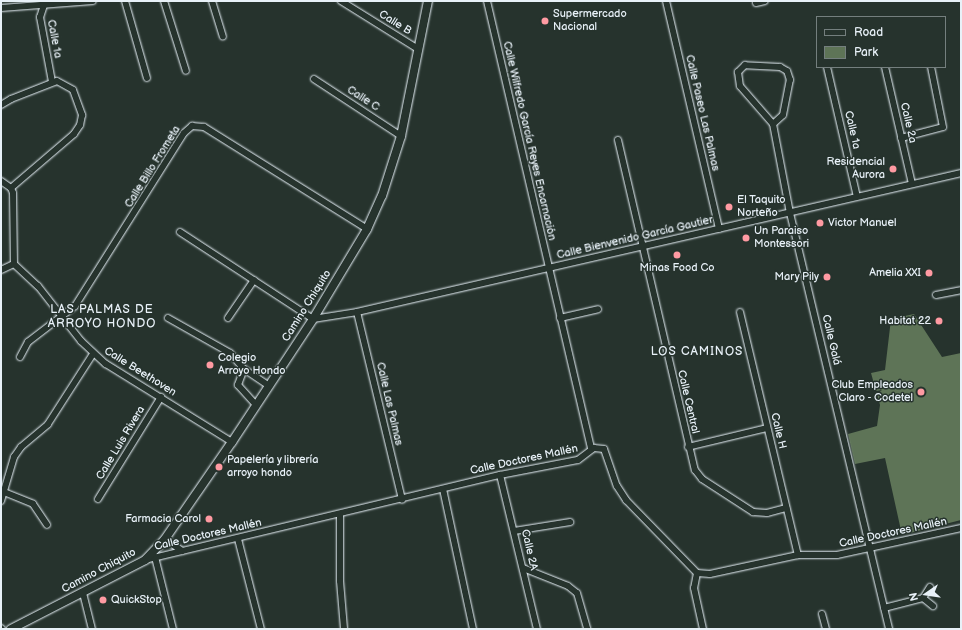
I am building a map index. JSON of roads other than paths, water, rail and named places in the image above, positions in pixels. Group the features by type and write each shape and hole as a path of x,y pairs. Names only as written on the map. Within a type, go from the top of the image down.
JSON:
{"main road":[{"name":"Camino Chiquito","path":"11,629 145,560 165,539 232,442 313,319 367,229 382,196 401,136 428,1"}],"street":[{"path":"1,8 45,2 72,4 93,1"},
{"path":"125,1 147,78"},
{"path":"164,1 186,71"},
{"path":"212,1 223,36"},
{"name":"Calle B","path":"340,1 418,49"},
{"name":"Calle Wilfredo García Reyes Encarnación","path":"487,1 591,449"},
{"name":"Calle Paseo Las Palmas","path":"666,1 718,229"},
{"path":"756,3 765,1"},
{"name":"Calle 1a","path":"45,2 40,17 52,82"},
{"path":"745,65 780,67 789,75 783,115 773,124 740,86 738,72 745,65"},
{"name":"Calle 1a","path":"827,68 857,197"},
{"name":"Calle 2a","path":"885,68 912,184"},
{"path":"902,138 943,127 931,68"},
{"name":"Calle C","path":"314,80 401,136"},
{"path":"1,105 52,82 62,82 73,90 80,105 80,125 74,134 11,188"},
{"name":"Calle Galá","path":"773,124 790,213 889,629"},
{"name":"Calle Billo Frometa","path":"20,357 28,342 75,306 184,134 192,126 204,127 367,229"},
{"name":"Calle Central","path":"618,140 688,447 698,475 747,509 760,514 786,508"},
{"name":"Calle Bienvenido García Gautier","path":"313,319 357,312 961,173"},
{"path":"1,181 11,188 14,199 14,264 1,270"},
{"path":"180,232 313,319"},
{"name":"Calle Beethoven","path":"14,264 38,286 93,354 232,442"},
{"path":"228,318 254,280"},
{"path":"936,296 961,290"},
{"path":"560,318 598,309"},
{"name":"Calle Las Palmas","path":"357,312 402,500"},
{"name":"Calle H","path":"740,312 798,555"},
{"path":"168,318 230,353 244,369 269,386"},
{"path":"1,501 14,457 21,447 48,424 93,354"},
{"path":"244,369 238,385 256,405"},
{"name":"Calle Luis Rivera","path":"98,499 161,397"},
{"path":"688,447 767,428"},
{"name":"Calle Doctores Mallén","path":"145,560 340,515 500,475 578,460 589,454 591,449 604,449 621,494 697,573 710,574 798,555 837,555 871,549 961,528"},
{"name":"Calle 2A","path":"500,475 537,629"},
{"path":"443,489 473,629"},
{"path":"4,492 31,502 47,525"},
{"path":"340,515 340,581 344,629"},
{"path":"514,531 570,522"},
{"path":"165,539 182,551"},
{"path":"238,539 261,629"},
{"path":"155,557 173,629"},
{"path":"523,568 568,586 577,593 587,629"},
{"path":"697,573 694,588 703,629"},
{"path":"884,608 923,598 930,587"},
{"path":"83,593 92,629"},
{"path":"923,598 933,606"},
{"path":"822,614 826,629"}],"place":[{"name":"Supermercado Nacional","path":"545,21"},
{"name":"Residencial Aurora","path":"893,169"},
{"name":"El Taquito Norteño","path":"729,207"},
{"name":"Victor Manuel","path":"820,223"},
{"name":"Un Paraiso Montessori","path":"746,238"},
{"name":"Minas Food Co","path":"677,255"},
{"name":"Amelia XXI","path":"929,273"},
{"name":"Mary Pily","path":"827,277"},
{"name":"Habitat 22","path":"939,321"},
{"name":"Colegio Arroyo Hondo","path":"210,365"},
{"name":"Club Empleados Claro - Codetel","path":"921,392"},
{"name":"Papelería y librería arroyo hondo","path":"219,467"},
{"name":"Farmacia Carol","path":"209,519"},
{"name":"QuickStop","path":"103,600"}],"district":[{"name":"LAS PALMAS DE ARROYO HONDO","path":"102,317"},
{"name":"LOS CAMINOS","path":"697,352"}]}
